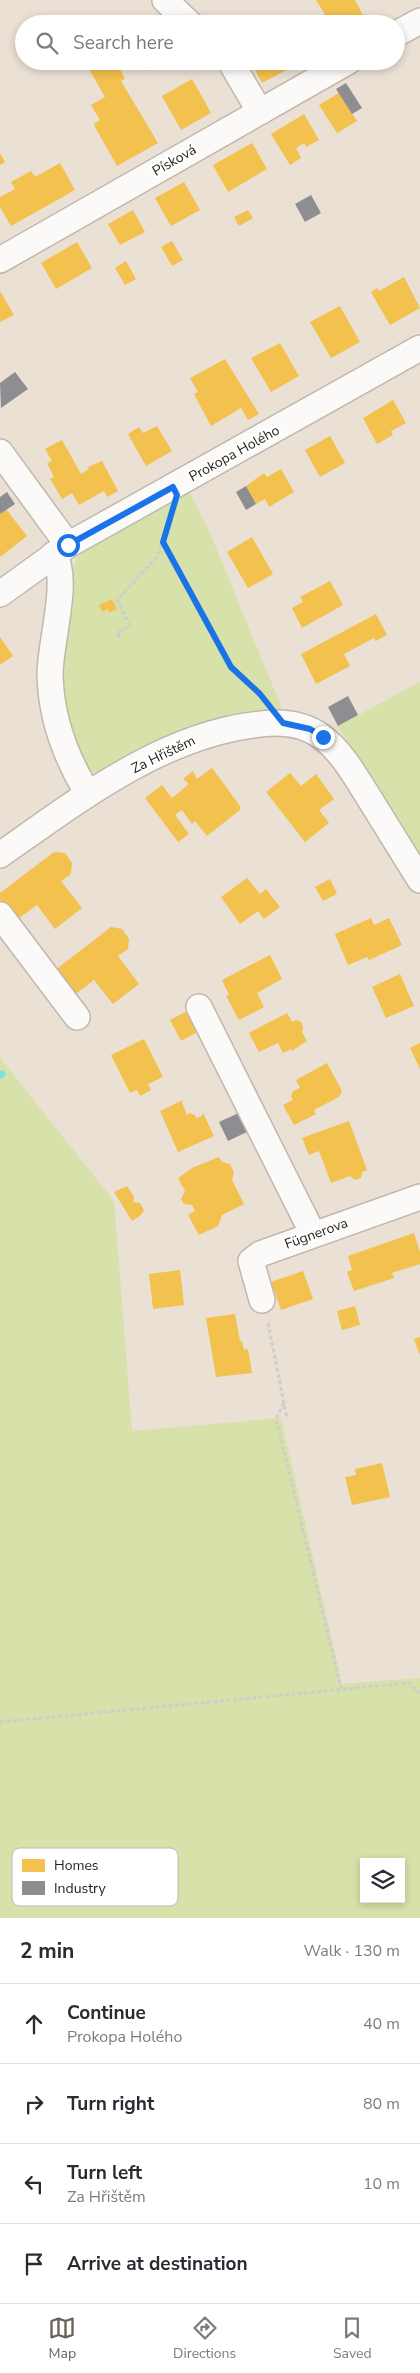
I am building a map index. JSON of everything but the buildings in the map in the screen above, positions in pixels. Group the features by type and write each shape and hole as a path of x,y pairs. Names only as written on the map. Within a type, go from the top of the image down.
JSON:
{"street":[{"path":"165,0 181,15"},
{"path":"405,29 420,20"},
{"path":"235,70 260,112"},
{"name":"Písková","path":"0,260 332,70"},
{"name":"Prokopa Holého","path":"0,594 61,550 420,348"},
{"path":"0,452 61,550 59,562 61,578 50,674 52,694 56,719 68,758 88,794"},
{"name":"Za Hřištěm","path":"0,855 88,794 161,753 196,737 247,725 283,723 310,729 333,746 354,774 420,880"},
{"path":"0,915 77,1018"},
{"path":"199,1007 313,1234"},
{"name":"Fügnerova","path":"262,1300 251,1261 260,1254 420,1197"}],"path":[{"path":"120,637 118,633 130,626 117,600 157,558 177,495 173,487"},
{"path":"163,542 231,667 260,694 283,723"},
{"path":"269,1325 287,1418"},
{"path":"284,1403 276,1419 341,1688"},
{"path":"0,1722 216,1703 341,1688 409,1684 420,1693"}],"green space":[{"path":"188,489 212,538 281,706 282,716 96,775 82,766 58,684 72,573 77,558 85,549"},
{"path":"420,682 420,859 338,726"},
{"path":"0,1058 114,1201 132,1431 281,1418 342,1684 420,1678 420,1918 0,1918"}],"route":[{"path":"68,545 173,487 177,495 163,542 231,667 260,694 283,723 296,724 310,729 323,737"}]}
